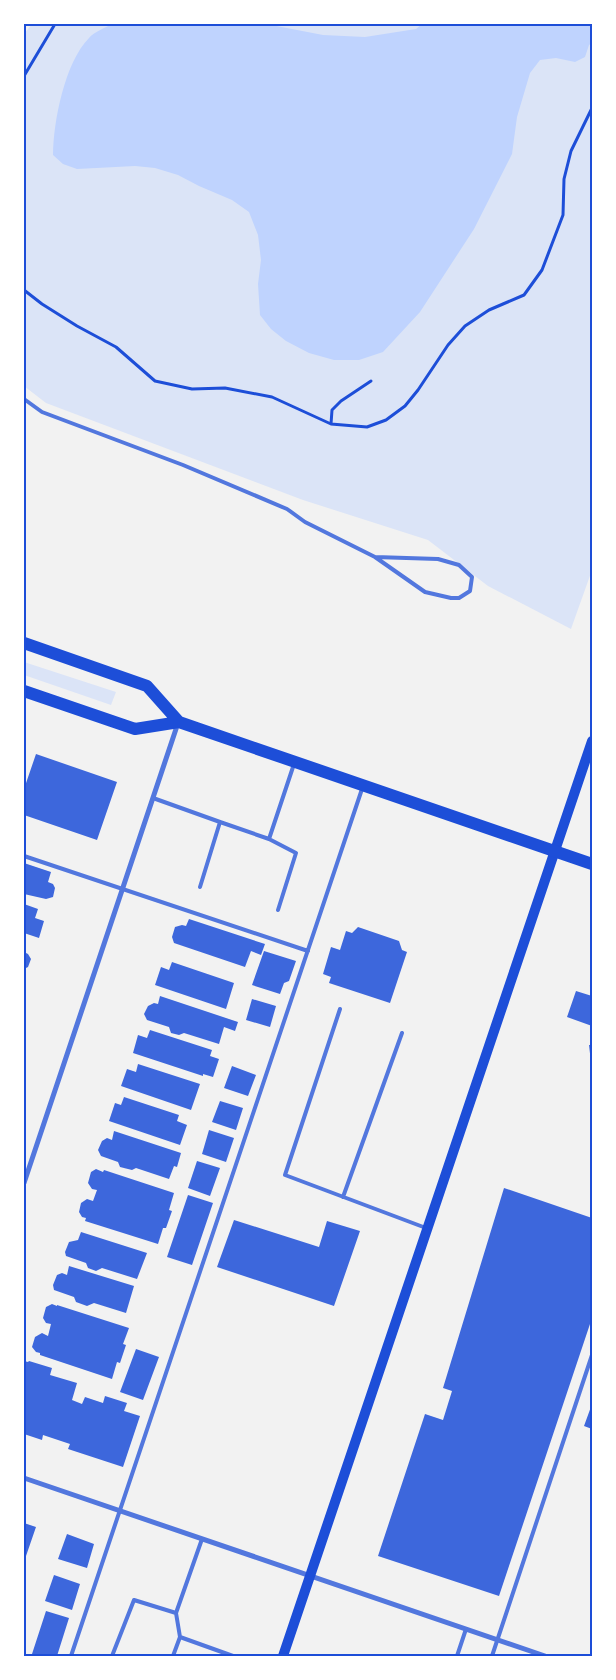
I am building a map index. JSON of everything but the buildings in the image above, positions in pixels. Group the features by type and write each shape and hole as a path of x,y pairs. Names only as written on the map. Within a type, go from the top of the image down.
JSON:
{"main road":[{"path":"24,643 147,686 179,722"},
{"path":"24,693 135,729 179,722 592,864"},
{"path":"283,1656 592,741"}],"street":[{"path":"24,1182 179,722"},
{"path":"24,1478 545,1656"}],"lane":[{"path":"24,399 42,412 183,465 287,509 305,522 375,557 425,592 459,598 470,590 472,577 459,565 438,559 375,557"},
{"path":"269,839 295,762"},
{"path":"71,1656 364,786"},
{"path":"153,798 269,839 296,853 278,910"},
{"path":"200,886 220,822"},
{"path":"24,856 308,951"},
{"path":"340,1009 285,1175 428,1229"},
{"path":"343,1196 402,1034"},
{"path":"492,1656 592,1355"},
{"path":"173,1656 180,1637 176,1614 202,1539"},
{"path":"112,1656 134,1600 176,1614"},
{"path":"456,1656 466,1629"},
{"path":"180,1637 233,1656"}],"path":[{"path":"24,76 55,24"},
{"path":"24,290 77,326 116,347 154,381 192,389 225,388 272,397 331,424 367,428 386,420 405,406 448,345 465,326 489,310 524,295 542,270 563,215 564,179 571,151 592,108"},
{"path":"331,424 332,410 371,381"}],"shaded area":[{"path":"32,24 592,24 592,570 571,629 488,586 428,540 303,500 46,403 24,386 24,34"},
{"path":"24,662 116,692 111,705 24,675"}],"water":[{"path":"112,24 266,24 323,35 365,37 416,29 422,24 592,24 592,43 589,45 585,57 575,62 556,58 540,60 530,73 517,117 512,154 474,229 420,312 383,352 359,360 334,360 309,353 286,341 271,329 260,315 258,284 261,260 258,235 249,212 232,200 178,175 155,168 135,166 77,169 63,164 53,155 58,110 73,62 91,36"}]}
